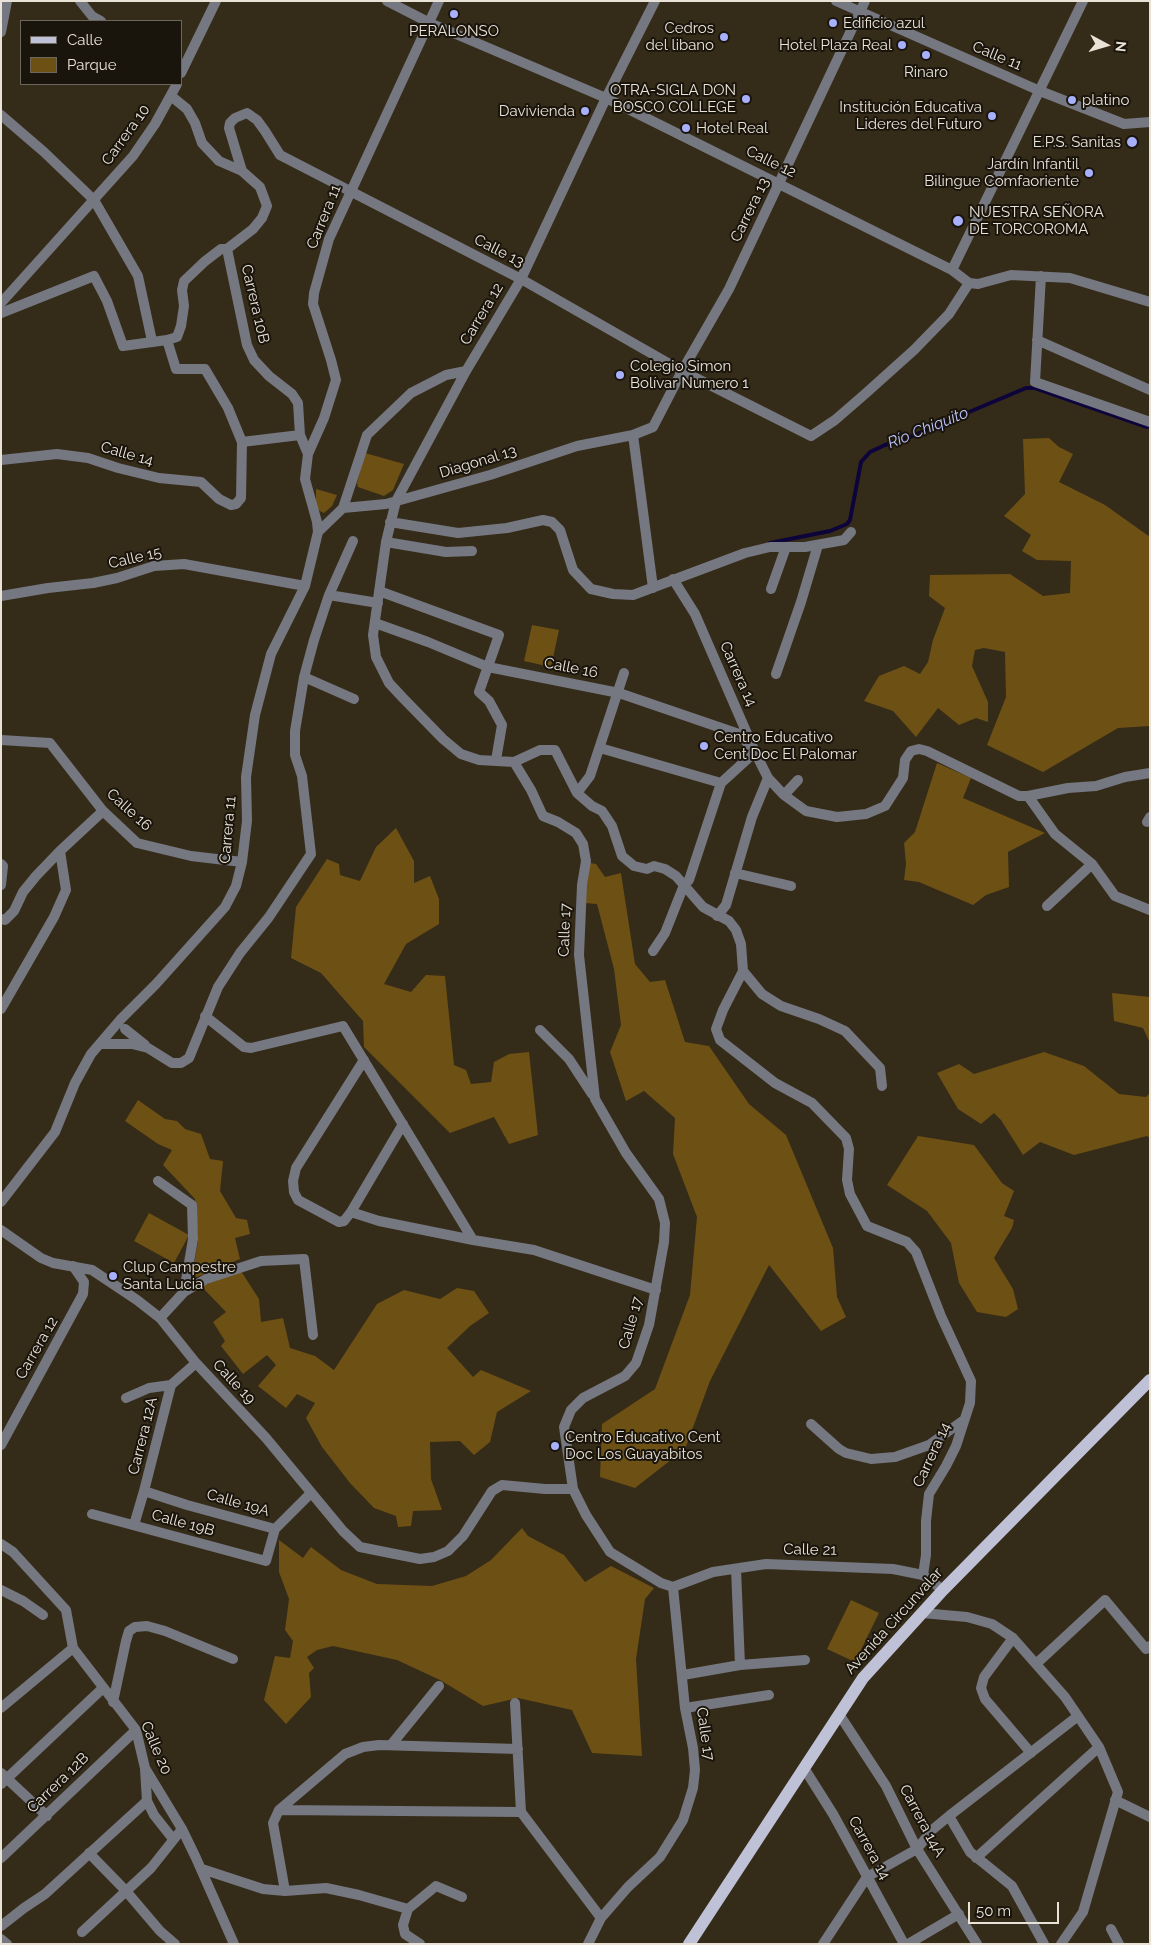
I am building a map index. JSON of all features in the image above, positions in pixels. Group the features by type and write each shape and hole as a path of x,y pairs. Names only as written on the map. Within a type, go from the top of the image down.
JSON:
{"main road":[{"name":"Avenida Circunvalar","path":"689,1944 863,1678 943,1590 1150,1380"}],"street":[{"path":"1,32 7,1"},
{"path":"80,1 92,16 98,20"},
{"path":"182,70 216,1"},
{"name":"Calle 12","path":"387,1 430,23 606,98 952,270 969,282"},
{"name":"Carrera 11","path":"1,1202 55,1132 75,1083 91,1054 225,907 236,886 242,862 247,821 246,777 255,715 271,654 305,586 318,532 318,522 305,479 308,454 324,418 336,380 313,304 314,293 329,239 439,1"},
{"name":"Carrera 12","path":"375,623 386,542 396,501 466,371 521,279 606,98 655,1"},
{"name":"Calle 11","path":"836,1 1040,91 1124,124 1150,122"},
{"name":"Carrera 13","path":"653,428 682,371 728,289 865,1"},
{"path":"952,270 1082,1"},
{"name":"Carrera 10","path":"1,304 133,156 176,85"},
{"path":"1,313 94,276 107,300 123,346 177,337 182,326 184,306 182,290 184,281 209,258 221,249 227,249 253,229 262,218 266,206 260,188 242,171 219,161 202,143 196,123 187,109 171,96"},
{"name":"Calle 13","path":"242,171 229,128 230,123 235,118 247,113 257,120 266,131 280,155 350,193 521,279 682,371 811,436 835,420 858,401 914,350 949,314 969,282"},
{"path":"1,115 44,152 94,200 138,276 152,342"},
{"name":"Carrera 10B","path":"227,249 247,345 254,360 269,376 292,394 298,404 300,435"},
{"path":"969,282 978,284 1011,275 1070,278 1150,302"},
{"path":"1041,276 1035,382 1150,422"},
{"path":"167,340 176,369 205,369 228,408 242,442 300,435"},
{"path":"1037,340 1148,390"},
{"path":"318,532 343,508 367,435 411,392 446,375 466,371"},
{"name":"Diagonal 13","path":"343,508 386,504 490,475 577,446 634,435 653,428"},
{"name":"Carrera 11","path":"300,435 308,454"},
{"path":"634,435 653,588"},
{"name":"Calle 14","path":"1,460 57,454 88,458 159,478 201,482 219,499 232,505 236,504 241,498 242,442"},
{"path":"390,522 458,532 507,528 543,520 552,522 560,530 573,570 591,589 613,594 633,595 745,553 770,547 818,545 844,540 851,532"},
{"path":"126,1030 148,1048 172,1063 181,1063 189,1058 218,987 240,953 269,917 311,854 302,776 295,755 296,731 304,677 314,640 329,595 353,541"},
{"path":"386,542 446,552 472,551"},
{"path":"776,674 818,545"},
{"path":"771,589 786,547"},
{"name":"Calle 15","path":"1,596 93,583 154,566 184,564 305,586"},
{"name":"Carrera 14","path":"673,579 695,614 755,752"},
{"path":"379,591 499,635 479,692 489,701 502,725 496,760"},
{"path":"329,595 378,603"},
{"path":"375,623 373,635 376,657 389,682 443,739 461,754 479,760 514,762 540,750 555,750 577,793 602,812 612,826 622,856 634,866 647,869 654,866 665,869 676,876 703,907 729,921 736,930 741,944 742,971 762,994 781,1006 819,1019 845,1031 880,1068 882,1086"},
{"name":"Calle 16","path":"375,623 428,642 488,667 619,693 740,734 755,752"},
{"path":"577,793 590,776 619,693 624,673"},
{"path":"304,677 354,699"},
{"name":"Calle 16","path":"1,740 50,743 103,811 137,843 191,856 242,862"},
{"path":"600,748 721,783"},
{"path":"653,951 666,934 684,885 689,880 721,783 755,752 768,778 784,795 806,811 837,817 866,814 884,806 893,796 903,778 905,760 912,751 919,749 927,751 1019,796 1068,788 1096,786 1125,777 1150,773"},
{"name":"Calle 17","path":"514,762 531,790 543,816 558,822 576,833 583,844 586,861 582,885 579,955 595,1099 626,1153 659,1199 665,1223 664,1242 649,1325 636,1363 625,1376 583,1398 571,1410 564,1427 573,1489 586,1515 610,1552 661,1583 673,1587 685,1708 693,1748 694,1788 682,1820 660,1857 628,1887 601,1918 588,1944"},
{"path":"717,916 726,906 752,817 768,778"},
{"path":"784,795 798,780"},
{"path":"1028,796 1055,834 1092,864 1115,896 1150,910"},
{"path":"1,919 4,920 14,911 23,892 60,851 103,811"},
{"path":"1,1009 54,917 66,890 60,851"},
{"path":"1,864 3,866 1,885"},
{"path":"1047,906 1092,864"},
{"path":"735,873 791,886"},
{"name":"Carrera 14","path":"742,971 716,1029 720,1040 774,1083 812,1103 846,1138 850,1148 847,1180 850,1194 867,1226 907,1242 916,1252 941,1316 971,1381 971,1397 956,1446 929,1494 926,1521 926,1555 923,1575"},
{"path":"206,1016 244,1047 251,1048 343,1026 473,1240"},
{"path":"540,1030 569,1059 595,1099"},
{"path":"100,1044 132,1044 148,1048"},
{"path":"364,1060 296,1168 292,1181 298,1200 339,1222 344,1222 403,1124"},
{"path":"158,1181 192,1205 193,1239 184,1292"},
{"path":"351,1212 379,1221 534,1250 656,1290"},
{"name":"Calle 19","path":"1,1230 41,1258 53,1263 92,1270 138,1300 160,1318 196,1363 266,1438 343,1531 360,1547 420,1559 434,1557 448,1551 463,1536 492,1491 502,1485 545,1489 573,1489"},
{"path":"160,1318 184,1292 206,1279 261,1261 304,1259 313,1335"},
{"name":"Carrera 12","path":"1,1445 83,1294 84,1282 73,1266"},
{"name":"Carrera 12A","path":"134,1525 171,1385 196,1363"},
{"path":"126,1398 149,1388 171,1385"},
{"path":"811,1424 839,1449 846,1453 870,1459 895,1457 929,1445 964,1420"},
{"name":"Calle 19A","path":"144,1491 275,1529 311,1493"},
{"name":"Calle 19B","path":"92,1514 266,1561 275,1529"},
{"name":"Calle 20","path":"1,1544 13,1552 66,1610 73,1648 136,1730 139,1750 145,1768 182,1829 202,1869 234,1944"},
{"name":"Calle 21","path":"673,1587 713,1572 766,1564 893,1569 923,1575 943,1590"},
{"path":"736,1569 740,1665"},
{"path":"1,1590 23,1601 42,1615"},
{"path":"1036,1664 1106,1600 1146,1649 1150,1646"},
{"path":"922,1613 967,1617 992,1624 1014,1638 1066,1697 1099,1747 1117,1796 1083,1912 1062,1944"},
{"path":"113,1702 126,1640 129,1631 135,1626 147,1626 165,1631 233,1659"},
{"path":"1014,1638 984,1677 981,1688 985,1698 1031,1753"},
{"path":"1,1708 73,1648"},
{"path":"683,1675 740,1665 805,1660"},
{"path":"391,1745 439,1686"},
{"path":"46,1816 3,1779 103,1688"},
{"path":"685,1708 769,1695"},
{"path":"515,1703 521,1812 601,1918"},
{"name":"Carrera 14A","path":"840,1714 886,1786 917,1849 977,1944"},
{"path":"823,1944 868,1877 917,1849 932,1830 1078,1716"},
{"name":"Carrera 12B","path":"1,1858 136,1730"},
{"path":"285,1891 273,1823 279,1810 345,1754 364,1747 391,1745 518,1749"},
{"path":"976,1858 1099,1747"},
{"path":"145,1768 147,1801 154,1815 173,1839"},
{"name":"Carrera 14","path":"804,1768 833,1814 906,1944"},
{"path":"1117,1796 1150,1817"},
{"path":"1,1926 45,1894 147,1801"},
{"path":"279,1810 521,1812"},
{"path":"949,1816 970,1852 1012,1886 1044,1944"},
{"path":"82,1932 160,1858 182,1829"},
{"path":"89,1853 126,1891 160,1931 175,1944"},
{"path":"202,1869 263,1889 285,1891 326,1888 358,1895 408,1910"},
{"path":"420,1944 405,1934 402,1925 408,1910 436,1886 462,1897"},
{"path":"906,1944 959,1914"},
{"path":"1111,1929 1119,1944"},
{"path":"1,1939 7,1944"}],"green space":[{"path":"1049,438 1059,447 1073,454 1059,482 1105,505 1150,537 1150,726 1118,728 1043,772 987,745 1006,697 1005,652 984,648 975,650 972,666 988,702 988,722 976,718 959,725 938,708 916,737 893,711 864,701 879,676 904,666 920,674 928,662 933,640 945,608 929,596 930,575 1010,574 1043,596 1070,593 1071,561 1037,560 1022,551 1031,535 1004,516 1025,494 1023,439"},
{"path":"365,453 404,464 393,490 384,496 358,487 357,483"},
{"path":"316,489 337,495 332,506 324,513 316,509"},
{"path":"532,625 559,630 551,667 524,661"},
{"path":"937,763 971,778 963,798 1045,833 1008,852 1009,887 986,895 973,905 919,882 904,880 906,864 904,843 915,832"},
{"path":"396,828 414,861 414,883 430,876 439,899 439,924 406,944 384,984 411,992 426,975 445,976 454,1065 466,1070 471,1084 491,1082 494,1062 509,1054 529,1052 538,1135 509,1144 494,1117 450,1133 364,1047 363,1021 321,973 291,958 296,907 327,859 339,864 340,875 360,881 376,847"},
{"path":"590,863 596,864 605,877 621,873 635,964 650,982 665,980 685,1042 709,1046 749,1104 786,1135 833,1248 837,1297 846,1317 821,1331 769,1265 710,1381 685,1449 635,1488 600,1477 602,1424 655,1389 690,1295 697,1217 673,1154 675,1118 644,1091 626,1101 610,1052 621,1025 614,969 597,904 584,903"},
{"path":"1112,993 1150,997 1150,1043 1143,1028 1114,1021"},
{"path":"1044,1052 1084,1066 1119,1094 1146,1097 1150,1093 1150,1138 1147,1136 1074,1155 1040,1142 1023,1155 1001,1120 994,1113 981,1124 958,1109 937,1073 959,1064 974,1074"},
{"path":"138,1100 165,1119 177,1121 185,1129 201,1134 210,1159 223,1161 220,1191 236,1218 247,1220 250,1234 235,1238 240,1259 197,1277 192,1277 198,1241 195,1199 163,1165 172,1150 158,1144 125,1121"},
{"path":"918,1136 974,1145 1002,1183 1014,1191 1004,1216 1014,1220 1012,1228 994,1258 1013,1289 1018,1309 1006,1317 977,1312 959,1283 951,1243 927,1211 887,1185"},
{"path":"149,1213 189,1235 174,1263 134,1241"},
{"path":"241,1271 259,1299 261,1322 283,1318 290,1348 315,1356 334,1370 377,1304 404,1290 440,1299 457,1288 474,1291 489,1313 470,1326 447,1348 473,1377 481,1370 531,1391 497,1412 490,1442 474,1455 460,1441 430,1442 431,1479 442,1510 413,1511 411,1526 398,1527 396,1516 374,1508 350,1483 322,1447 306,1418 315,1403 297,1394 286,1408 258,1386 276,1365 267,1355 243,1374 221,1346 225,1341 213,1322 226,1312 201,1286"},
{"path":"522,1528 528,1536 564,1555 585,1582 611,1566 654,1588 645,1599 636,1659 642,1756 592,1753 572,1710 518,1698 483,1706 440,1680 397,1660 333,1646 317,1650 307,1657 314,1668 309,1673 311,1697 286,1724 264,1700 275,1656 290,1658 293,1641 285,1630 289,1599 279,1572 279,1540 303,1558 311,1547 341,1570 377,1584 432,1586 466,1576 491,1560"},
{"path":"851,1600 879,1613 855,1662 827,1649"}],"waterway":[{"name":"Río Chiquito","path":"770,543 830,531 847,524 850,520 861,462 870,452 1026,388 1035,388 1147,427 1150,426"}],"place":[{"name":"PERALONSO","path":"454,14"},
{"name":"Edificio azul","path":"833,23"},
{"name":"Cedros del libano","path":"724,37"},
{"name":"Hotel Plaza Real","path":"902,45"},
{"name":"Rinaro","path":"926,55"},
{"name":"OTRA-SIGLA DON BOSCO COLLEGE","path":"746,99"},
{"name":"platino","path":"1072,100"},
{"name":"Davivienda","path":"585,111"},
{"name":"Institución Educativa Lideres del Futuro","path":"992,116"},
{"name":"Hotel Real","path":"686,128"},
{"name":"E.P.S. Sanitas","path":"1132,142"},
{"name":"Jardín Infantil Bilingue Comfaoriente","path":"1089,173"},
{"name":"NUESTRA SEÑORA DE TORCOROMA","path":"958,221"},
{"name":"Colegio Simon Bolívar Numero 1","path":"620,375"},
{"name":"Centro Educativo Cent Doc El Palomar","path":"704,746"},
{"name":"Clup Campestre Santa Lucia","path":"113,1276"},
{"name":"Centro Educativo Cent Doc Los Guayabitos","path":"555,1446"}]}
